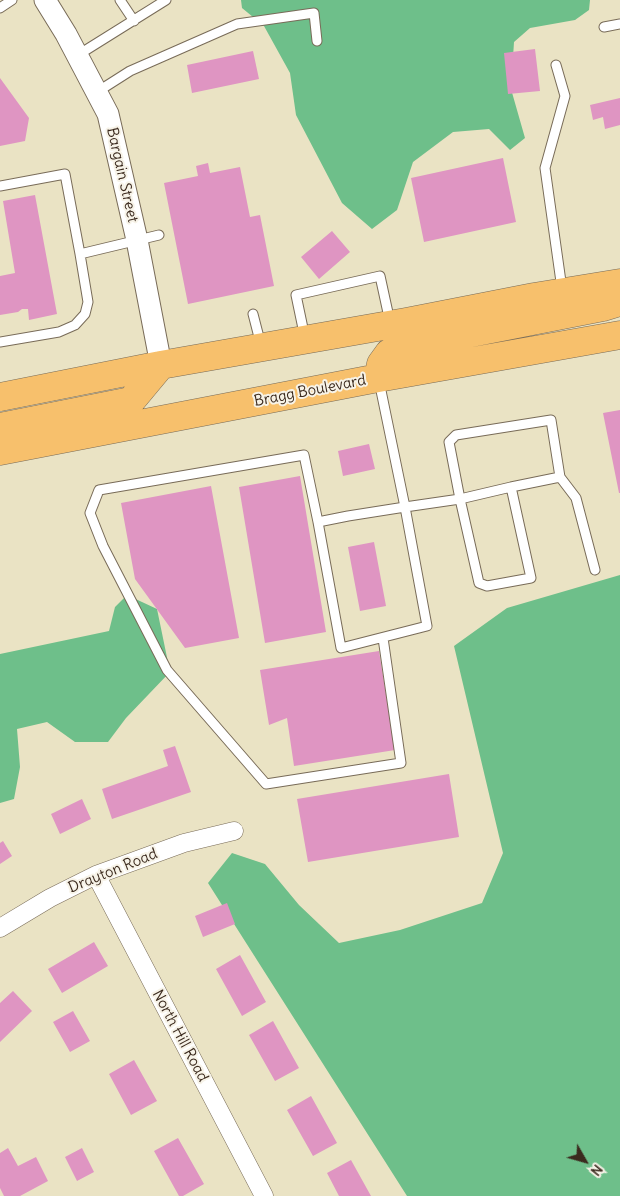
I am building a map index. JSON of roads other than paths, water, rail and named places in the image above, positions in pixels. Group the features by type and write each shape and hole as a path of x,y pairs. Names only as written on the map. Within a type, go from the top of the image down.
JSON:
{"main road":[{"path":"0,397 161,365 620,283"},
{"path":"378,378 381,364 389,353 410,345 603,308 620,302"},
{"name":"Bragg Boulevard","path":"0,451 378,378 620,335"},
{"path":"0,426 131,401 161,365"}],"street":[{"name":"Bargain Street","path":"45,0 78,55 108,114 161,365"},
{"name":"Drayton Road","path":"0,928 50,898 96,875 184,844 234,831"},
{"name":"North Hill Road","path":"96,875 264,1196"}],"lane":[{"path":"0,8 12,0"},
{"path":"120,0 134,21"},
{"path":"78,55 166,0"},
{"path":"97,92 130,71 236,24 314,13 317,42"},
{"path":"604,27 620,24"},
{"path":"556,64 565,96 545,168 562,293"},
{"path":"0,186 65,174 88,302 85,314 75,325 59,332 0,342"},
{"path":"80,254 159,235"},
{"path":"305,340 296,294 380,276 390,324"},
{"path":"253,314 262,347"},
{"path":"378,378 427,626 341,648 304,455 100,490 90,513 103,546 167,670 266,784 401,763 383,638"},
{"path":"511,487 531,578 487,586 480,583 449,442 456,435 551,420 560,477 576,498 595,570"},
{"path":"318,522 460,499 560,477"}]}
